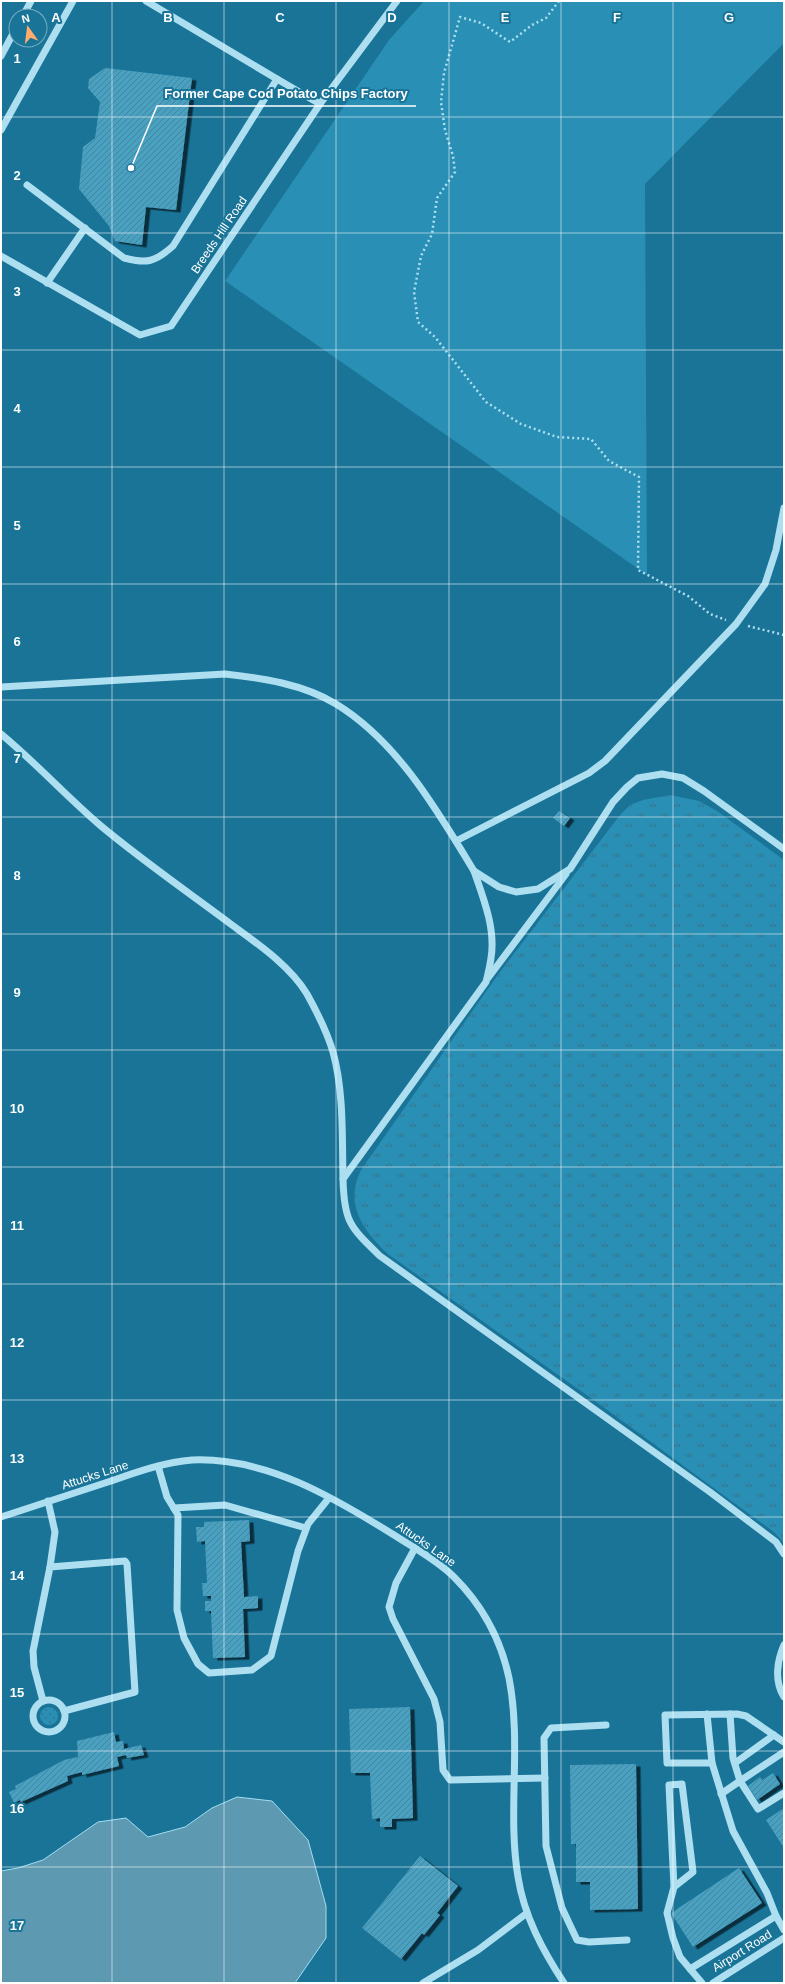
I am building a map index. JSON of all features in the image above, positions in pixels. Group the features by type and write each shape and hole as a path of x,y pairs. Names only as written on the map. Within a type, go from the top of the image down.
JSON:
{"street":[{"path":"1,130 73,1"},
{"path":"146,1 320,104"},
{"name":"Breeds Hill Road","path":"1,256 140,335 171,326 320,104 397,1"},
{"path":"1,56 8,43"},
{"path":"28,185 124,258 145,262 153,261 173,246 277,79"},
{"path":"47,283 84,228"},
{"path":"456,841 589,773 605,762 671,690 736,624 765,584 776,550 784,508"},
{"path":"1,687 225,674 258,677 301,689 335,703 373,731 394,753 456,841 474,871 483,896 492,937 492,957 486,982"},
{"path":"1,734 101,826 256,943 285,968 306,993 320,1020 333,1052 337,1072 341,1112 345,1212 354,1231 380,1256 710,1492 776,1542 784,1554"},
{"path":"343,1179 570,868 613,802 638,778 662,774 682,778 704,791 784,849"},
{"path":"474,871 499,888 516,892 538,890 570,868"},
{"name":"Attucks Lane","path":"1,1517 158,1466 189,1460 221,1460 266,1470 287,1477 329,1498 438,1563 465,1589 485,1617 498,1642 506,1663 514,1714 516,1860 518,1877 527,1913 543,1947 564,1983"},
{"path":"158,1466 167,1497 178,1514 177,1610 184,1638 198,1664 209,1673 252,1670 271,1656 298,1551 306,1528 329,1498"},
{"path":"43,1701 34,1667 33,1651 50,1567 55,1532 48,1501"},
{"path":"174,1508 224,1505 306,1528"},
{"path":"415,1548 396,1583 389,1607 393,1619 434,1699 440,1722 443,1770 450,1780 545,1778"},
{"path":"50,1567 122,1560 127,1564 135,1692 64,1711"},
{"path":"784,1645 778,1657 777,1676 780,1692 784,1697"},
{"path":"53,1700 57,1702 64,1711 64,1720 54,1731 43,1730 35,1724 35,1708 43,1701 53,1700"},
{"path":"707,1714 712,1763 733,1831 767,1893 776,1916 784,1930"},
{"path":"730,1714 735,1763 740,1781 758,1809 784,1793"},
{"path":"712,1763 667,1763 665,1715 730,1714 746,1716 784,1742"},
{"path":"606,1725 551,1728 544,1738 546,1846 562,1908 575,1937 581,1942 627,1940"},
{"path":"735,1763 774,1735"},
{"path":"721,1794 784,1752"},
{"path":"674,1887 693,1872 682,1784 669,1784 674,1887 667,1913 680,1958 702,1983"},
{"path":"423,1983 478,1950 527,1913"},
{"path":"690,1969 776,1916"},
{"name":"Airport Road","path":"712,1983 784,1938"}],"path":[{"path":"560,1 546,18 532,25 510,42 481,23 460,17 444,73 441,102 445,130 453,156 455,172 437,198 432,234 421,256 414,292 418,322 435,337 486,402 521,424 557,437 591,439 609,461 639,477 638,570 688,596 710,614 736,624 784,635"}],"green space":[{"path":"424,1 784,1 784,43 645,184 647,575 225,281 389,40"},
{"path":"670,795 699,801 717,811 784,860 784,1543 774,1532 595,1401 388,1254 364,1226 355,1206 356,1183 361,1170 497,976 620,815 630,805 643,800"},
{"path":"45,1707 53,1707 58,1712 56,1723 53,1725 45,1725 40,1720 40,1712"}],"shaded area":[{"path":"237,1797 272,1801 308,1840 326,1906 326,1938 295,1983 1,1983 1,1871 18,1868 43,1860 98,1822 126,1818 148,1837 185,1827 212,1808"}],"building":[{"path":"105,68 192,78 176,210 146,207 142,245 115,241 109,226 79,189 83,147 95,138 100,102 88,88 89,79"},
{"path":"559,811 570,818 564,826 553,818"},
{"path":"249,1520 250,1541 241,1542 244,1597 258,1596 258,1608 243,1609 245,1657 213,1658 211,1611 205,1611 205,1601 211,1601 211,1596 203,1596 202,1583 207,1583 205,1541 197,1542 196,1527 204,1527 204,1522"},
{"path":"410,1707 413,1818 392,1819 392,1827 380,1827 380,1818 372,1819 370,1773 351,1773 349,1709"},
{"path":"114,1732 116,1742 123,1741 124,1749 141,1745 144,1755 127,1758 126,1755 117,1757 119,1766 82,1775 82,1772 67,1776 68,1781 21,1802 20,1800 14,1803 9,1792 16,1789 15,1786 64,1760 78,1757 77,1741"},
{"path":"636,1764 638,1909 590,1910 590,1882 576,1882 576,1844 571,1844 570,1765"},
{"path":"773,1773 780,1784 757,1800 748,1786 760,1777 762,1780"},
{"path":"784,1808 784,1848 766,1820"},
{"path":"420,1856 458,1886 437,1913 440,1915 424,1935 422,1933 401,1959 362,1928"},
{"path":"739,1868 762,1903 693,1947 671,1913"}],"place":[{"name":"Former Cape Cod Potato Chips Factory","path":"131,168"}]}
